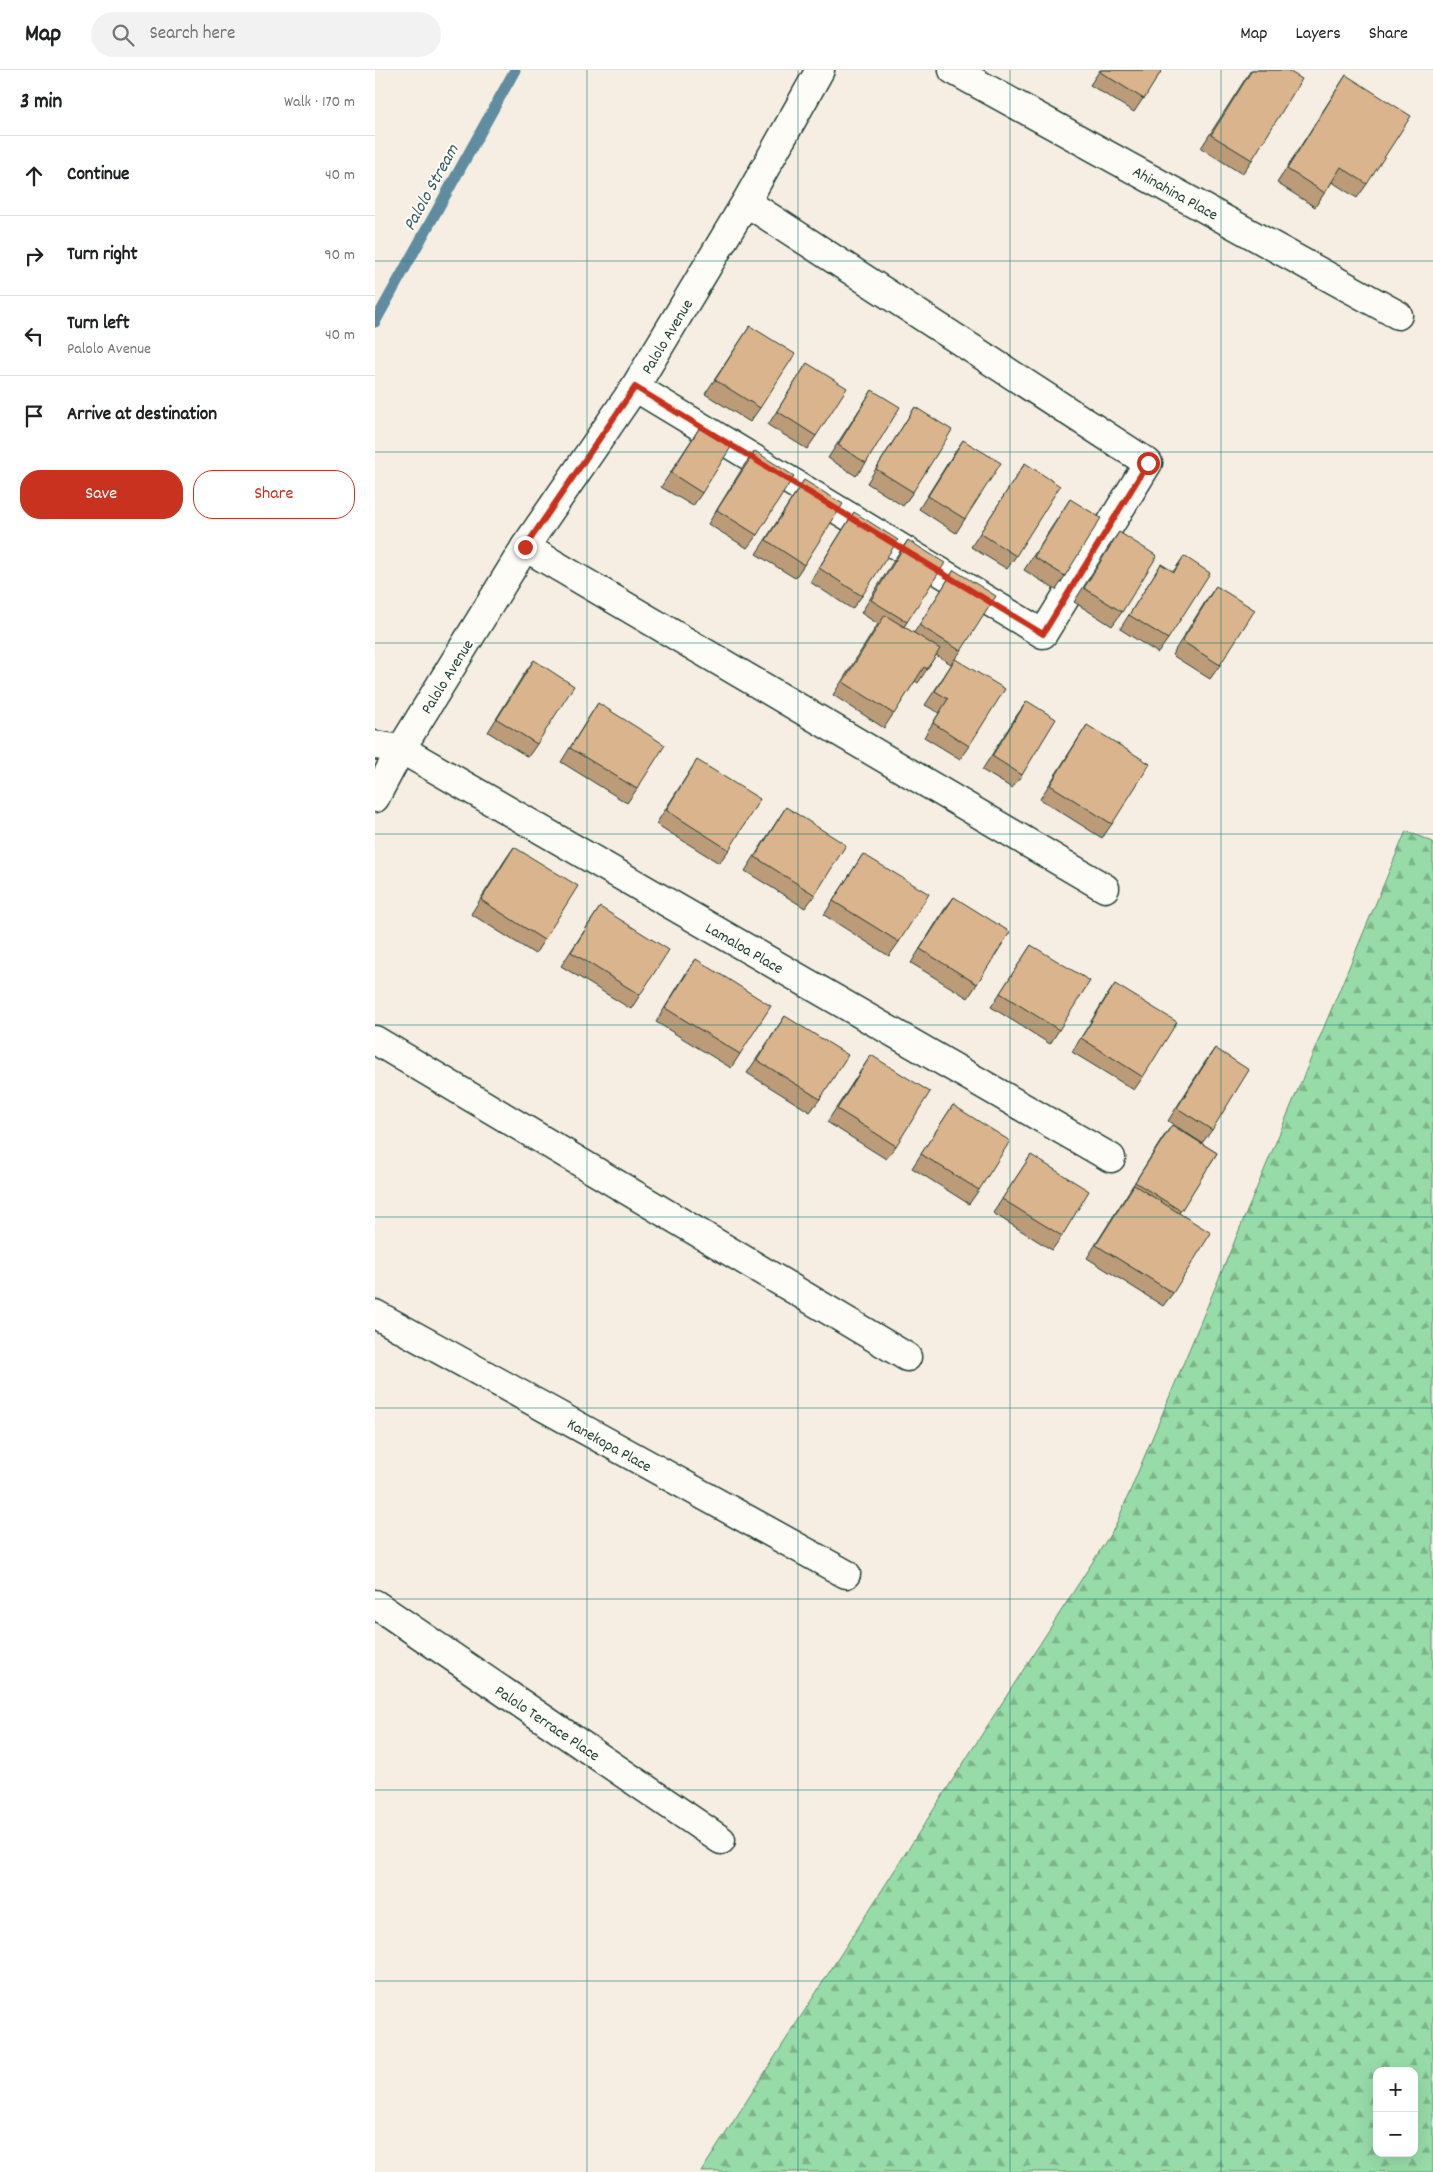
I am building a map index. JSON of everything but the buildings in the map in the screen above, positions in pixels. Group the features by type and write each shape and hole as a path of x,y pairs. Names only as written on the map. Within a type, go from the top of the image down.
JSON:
{"street":[{"name":"Palolo Avenue","path":"375,798 388,747 635,387 746,202 820,70"},
{"name":"Ahinahina Place","path":"953,70 1399,315"},
{"path":"635,387 1043,634 1148,463 746,202"},
{"path":"525,547 1105,888"},
{"name":"Lamaloa Place","path":"388,747 1111,1158"},
{"path":"375,1040 907,1357"},
{"name":"Kanekopa Place","path":"375,1314 846,1574"},
{"name":"Palolo Terrace Place","path":"375,1604 721,1840"}],"green space":[{"path":"1406,831 1433,842 1433,2172 701,2172 1115,1527"}],"waterway":[{"name":"Palolo Stream","path":"375,322 515,70"}],"route":[{"path":"525,547 635,387 1043,634 1148,463"}]}
